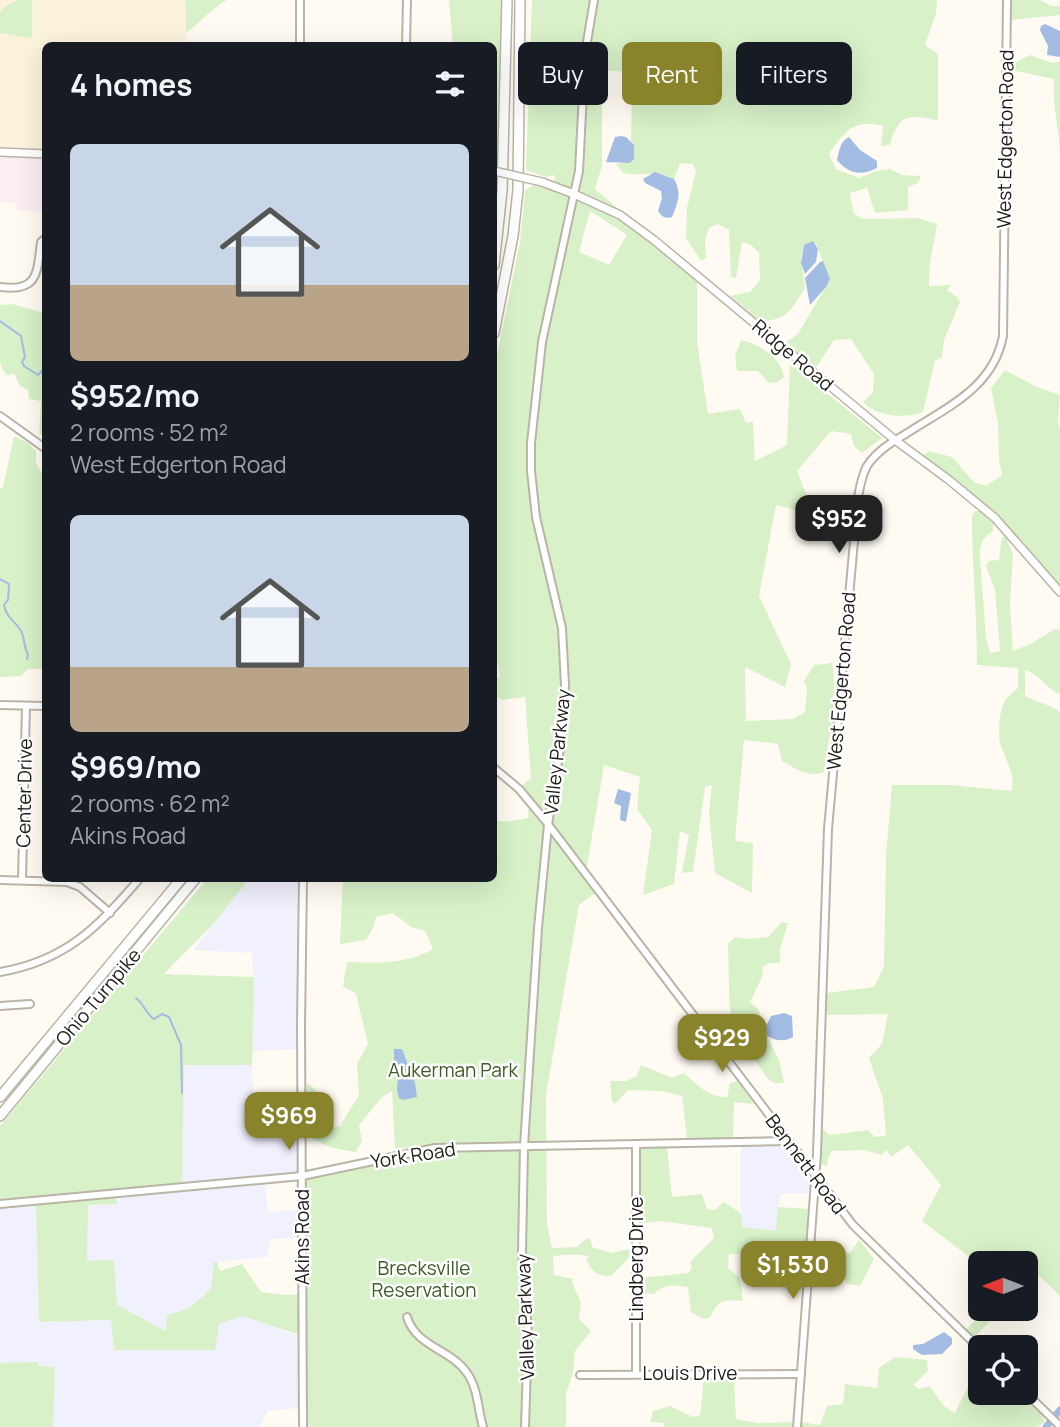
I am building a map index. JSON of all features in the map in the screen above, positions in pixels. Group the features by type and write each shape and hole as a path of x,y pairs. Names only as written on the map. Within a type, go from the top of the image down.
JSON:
{"highway":[{"path":"497,237 502,191 507,0"},
{"path":"497,318 513,236 518,191 520,0"},
{"name":"Ohio Turnpike","path":"0,1097 179,882"},
{"name":"Ohio Turnpike","path":"0,1116 193,882"}],"main road":[{"path":"0,152 42,154"},
{"name":"Ridge Road","path":"497,172 542,182 574,194 620,215 654,240 895,440 1001,523 1060,592"}],"street":[{"path":"300,0 300,42"},
{"path":"406,42 407,0"},
{"name":"Valley Parkway","path":"525,1427 528,1334 522,1251 524,1146 538,928 548,825 563,729 564,651 556,598 536,517 531,443 542,342 581,149 585,54 594,0"},
{"name":"West Edgerton Road","path":"797,1427 817,1153 828,829 858,497 866,467 879,452 974,389 994,365 1000,352 1003,336 1007,0"},
{"path":"0,287 29,285 35,278 42,241"},
{"path":"0,416 42,446"},
{"path":"0,705 42,706"},
{"name":"Center Drive","path":"22,880 26,706"},
{"name":"Bennett Road","path":"497,771 519,789 548,825 853,1225 968,1337"},
{"path":"0,880 42,880"},
{"path":"64,882 80,887 110,913"},
{"path":"80,887 83,882"},
{"path":"0,972 34,964 90,933 137,882"},
{"name":"Akins Road","path":"303,882 300,1027 303,1427"},
{"path":"0,1014 3,1006 30,1004"},
{"name":"York Road","path":"0,1204 302,1176 435,1148 788,1140"},
{"name":"Lindberg Drive","path":"636,1144 636,1373"},
{"path":"407,1317 415,1333 466,1370 472,1381 483,1427"},
{"name":"Louis Drive","path":"580,1375 801,1374"},
{"path":"1038,1405 1060,1426"}],"shaded area":[{"path":"0,0 185,0 186,42 42,42 42,152 0,150"},
{"path":"0,155 42,157 42,212 16,210 16,203 0,202"},
{"path":"247,882 300,882 298,1049 252,1051 252,953 193,950"},
{"path":"184,1064 252,1065 255,1133 299,1139 297,1171 182,1185"},
{"path":"778,1143 791,1150 811,1176 811,1193 780,1194 776,1232 741,1227 741,1145"},
{"path":"265,1183 268,1212 299,1210 298,1238 271,1239 267,1257 215,1262 211,1289 188,1309 167,1315 167,1332 117,1305 87,1262 87,1205 116,1204 116,1196"},
{"path":"36,1205 39,1322 111,1320 114,1350 242,1316 270,1325 300,1335 299,1408 268,1411 260,1427 53,1427 55,1367 37,1366 38,1363 0,1363 0,1207"}],"green space":[{"path":"18,0 32,0 32,36 28,38 0,33 0,12"},
{"path":"185,0 227,0 186,33"},
{"path":"449,0 502,0 499,167 497,42 453,42"},
{"path":"532,0 937,0 936,14 925,45 938,54 938,121 919,117 906,119 897,127 890,145 881,146 883,126 857,126 845,133 829,154 836,169 859,178 890,169 902,175 921,176 918,183 908,187 908,210 875,213 867,188 850,193 854,214 863,219 918,218 937,224 929,286 951,285 947,290 960,302 944,340 942,357 935,361 923,412 908,416 883,414 863,402 873,392 874,374 851,339 834,340 814,371 783,344 798,334 830,279 816,244 804,245 801,258 805,288 796,302 783,316 760,321 730,296 750,292 760,280 759,253 751,245 742,242 736,278 731,277 729,230 718,224 709,228 705,241 706,258 701,261 686,238 687,208 696,171 693,164 680,163 674,179 662,174 623,173 616,164 624,163 634,149 631,142 632,105 722,105 722,42 622,42 622,72 608,70 608,42 531,42"},
{"path":"1011,0 1040,0 1051,6 1060,6 1060,15 1011,20"},
{"path":"1030,55 1052,63 1060,61 1060,154 1054,79 1011,70 1014,63"},
{"path":"528,105 602,105 602,166 595,189 697,275 697,342 708,414 740,409 746,423 753,422 755,461 787,445 790,363 882,438 862,453 854,446 851,434 831,431 797,471 809,501 800,511 776,505 759,596 791,664 785,687 745,667 746,721 793,719 805,712 807,688 804,681 814,665 832,663 833,704 824,772 807,773 782,761 778,744 744,740 735,841 753,843 752,893 715,873 709,813 712,785 705,787 693,872 682,873 689,835 680,831 674,884 643,895 652,830 637,809 640,777 604,765 586,872 599,890 579,905 546,1094 547,1224 552,1248 577,1247 587,1238 591,1240 592,1247 612,1253 629,1249 630,1257 611,1276 593,1271 586,1260 589,1257 553,1256 554,1275 574,1279 572,1282 581,1303 579,1319 591,1331 575,1351 573,1372 566,1394 566,1427 302,1427 301,1177 429,1147 395,1148 392,1091 381,1098 359,1125 362,1141 356,1152 330,1147 307,1134 307,1083 321,1098 323,1130 340,1126 359,1095 357,1064 368,1044 356,994 343,986 347,962 403,960 433,949 425,931 411,927 393,913 376,917 366,940 340,944 343,882 497,882 497,820 528,818 529,799 520,787 531,778 525,697 502,700 497,696 497,680 500,676 497,663 497,355 520,243 525,190 534,185 554,190 555,175 546,177 526,170","holes":["590,211 627,235 609,265 579,252"]},
{"path":"12,304 42,312 42,434 39,434 41,401 29,399 28,390 20,386 14,374 6,375 0,363 0,305"},
{"path":"741,340 756,345 774,357 784,377 777,383 768,382 758,371 737,371 735,356"},
{"path":"1005,370 1037,387 1060,395 1060,588 1008,526 923,456 929,451 952,457 974,482 986,486 1002,475 998,423 991,388"},
{"path":"14,436 28,443 36,451 36,463 42,473 42,669 28,669 21,676 0,677 0,488 3,487"},
{"path":"975,511 980,511 993,523 993,531 986,536 980,548 986,639 990,653 1000,651 995,590 986,566 989,561 999,560 1002,537 1006,537 1013,554 1010,603 1013,651 1055,629 1060,630 1060,694 1025,670 1025,696 1060,712 1060,1296 1038,1275 1038,1251 968,1251 968,1256 922,1221 941,1185 908,1145 891,1157 886,1150 882,1155 863,1150 832,1151 827,1166 820,1164 822,1128 829,1135 868,1130 875,1137 886,1136 883,1099 869,1058 882,1044 888,1014 827,1015 826,993 874,987 884,967 886,856 892,785 951,785 1011,791 1012,778 1000,743 999,727 1004,703 1018,688 1018,668 977,665 972,517"},
{"path":"204,882 247,882 215,922 164,974 254,977 252,1065 184,1065 182,1185 0,1201 0,1126"},
{"path":"782,922 788,923 780,949 780,963 770,963 762,967 763,975 750,1002 759,1010 765,1033 779,1060 784,1082 776,1083 767,1077 733,1026 729,998 728,944 735,937 768,937"},
{"path":"641,1065 672,1078 684,1073 704,1090 721,1097 727,1097 730,1083 737,1081 754,1104 734,1102 733,1138 687,1139 682,1096 661,1091 628,1090 615,1104 612,1101 610,1081 626,1081 637,1076"},
{"path":"667,1146 672,1197 702,1194 707,1209 715,1210 724,1202 741,1213 742,1227 776,1231 778,1207 808,1209 805,1255 729,1254 728,1268 740,1278 743,1301 723,1302 710,1317 704,1319 691,1312 688,1287 670,1286 654,1294 638,1293 639,1278 689,1273 692,1267 690,1262 714,1238 712,1228 659,1221 637,1224 640,1147"},
{"path":"116,1196 117,1204 88,1205 87,1261 114,1260 117,1305 166,1331 167,1315 188,1309 211,1289 214,1262 217,1262 220,1271 242,1264 261,1292 298,1294 300,1335 242,1316 219,1324 215,1350 114,1350 111,1320 39,1322 36,1205"},
{"path":"859,1240 874,1259 860,1286 847,1284 838,1269 814,1264 816,1254 829,1251 850,1253"},
{"path":"975,1321 990,1321 977,1335 968,1336 964,1332"},
{"path":"895,1357 927,1360 928,1371 913,1385 919,1389 930,1386 944,1406 955,1413 968,1386 968,1405 1032,1405 1045,1421 1038,1427 801,1427 801,1422 820,1425 827,1406 843,1404 845,1384 877,1388 879,1368"},
{"path":"38,1362 38,1366 55,1367 53,1427 0,1427 0,1363"},
{"path":"734,1377 736,1419 758,1423 791,1422 794,1427 665,1427 663,1423 650,1422 653,1411 670,1406 693,1417 700,1415 704,1379"}],"water":[{"path":"1045,24 1060,31 1060,57 1047,55 1048,46 1040,30"},
{"path":"621,136 634,145 634,159 630,163 606,162 615,137"},
{"path":"849,137 860,150 877,161 877,168 866,172 851,171 837,160 842,144"},
{"path":"655,172 674,179 678,189 672,217 666,218 659,213 661,191 645,183 643,179"},
{"path":"813,241 818,249 816,262 805,274 801,263 804,245"},
{"path":"823,261 830,279 810,305 805,278"},
{"path":"618,789 631,793 626,822 620,820 621,806 614,803"},
{"path":"784,1013 792,1016 793,1037 780,1040 767,1036 766,1026 771,1016"},
{"path":"394,1049 402,1049 415,1083 417,1097 403,1100 399,1098 399,1067 394,1063"},
{"path":"944,1332 952,1338 952,1344 942,1354 922,1355 913,1349 913,1345 923,1344"}],"waterway":[{"path":"0,321 21,336 24,366 38,375 42,370"},
{"path":"0,579 9,584 8,600 4,605 22,633 27,659"},
{"path":"136,998 154,1019 162,1014 169,1017 181,1045 182,1093"},
{"path":"1046,1427 1060,1410"}],"park label":[{"name":"Aukerman Park","path":"453,1070"},
{"name":"Brecksville Reservation","path":"424,1279"}]}
